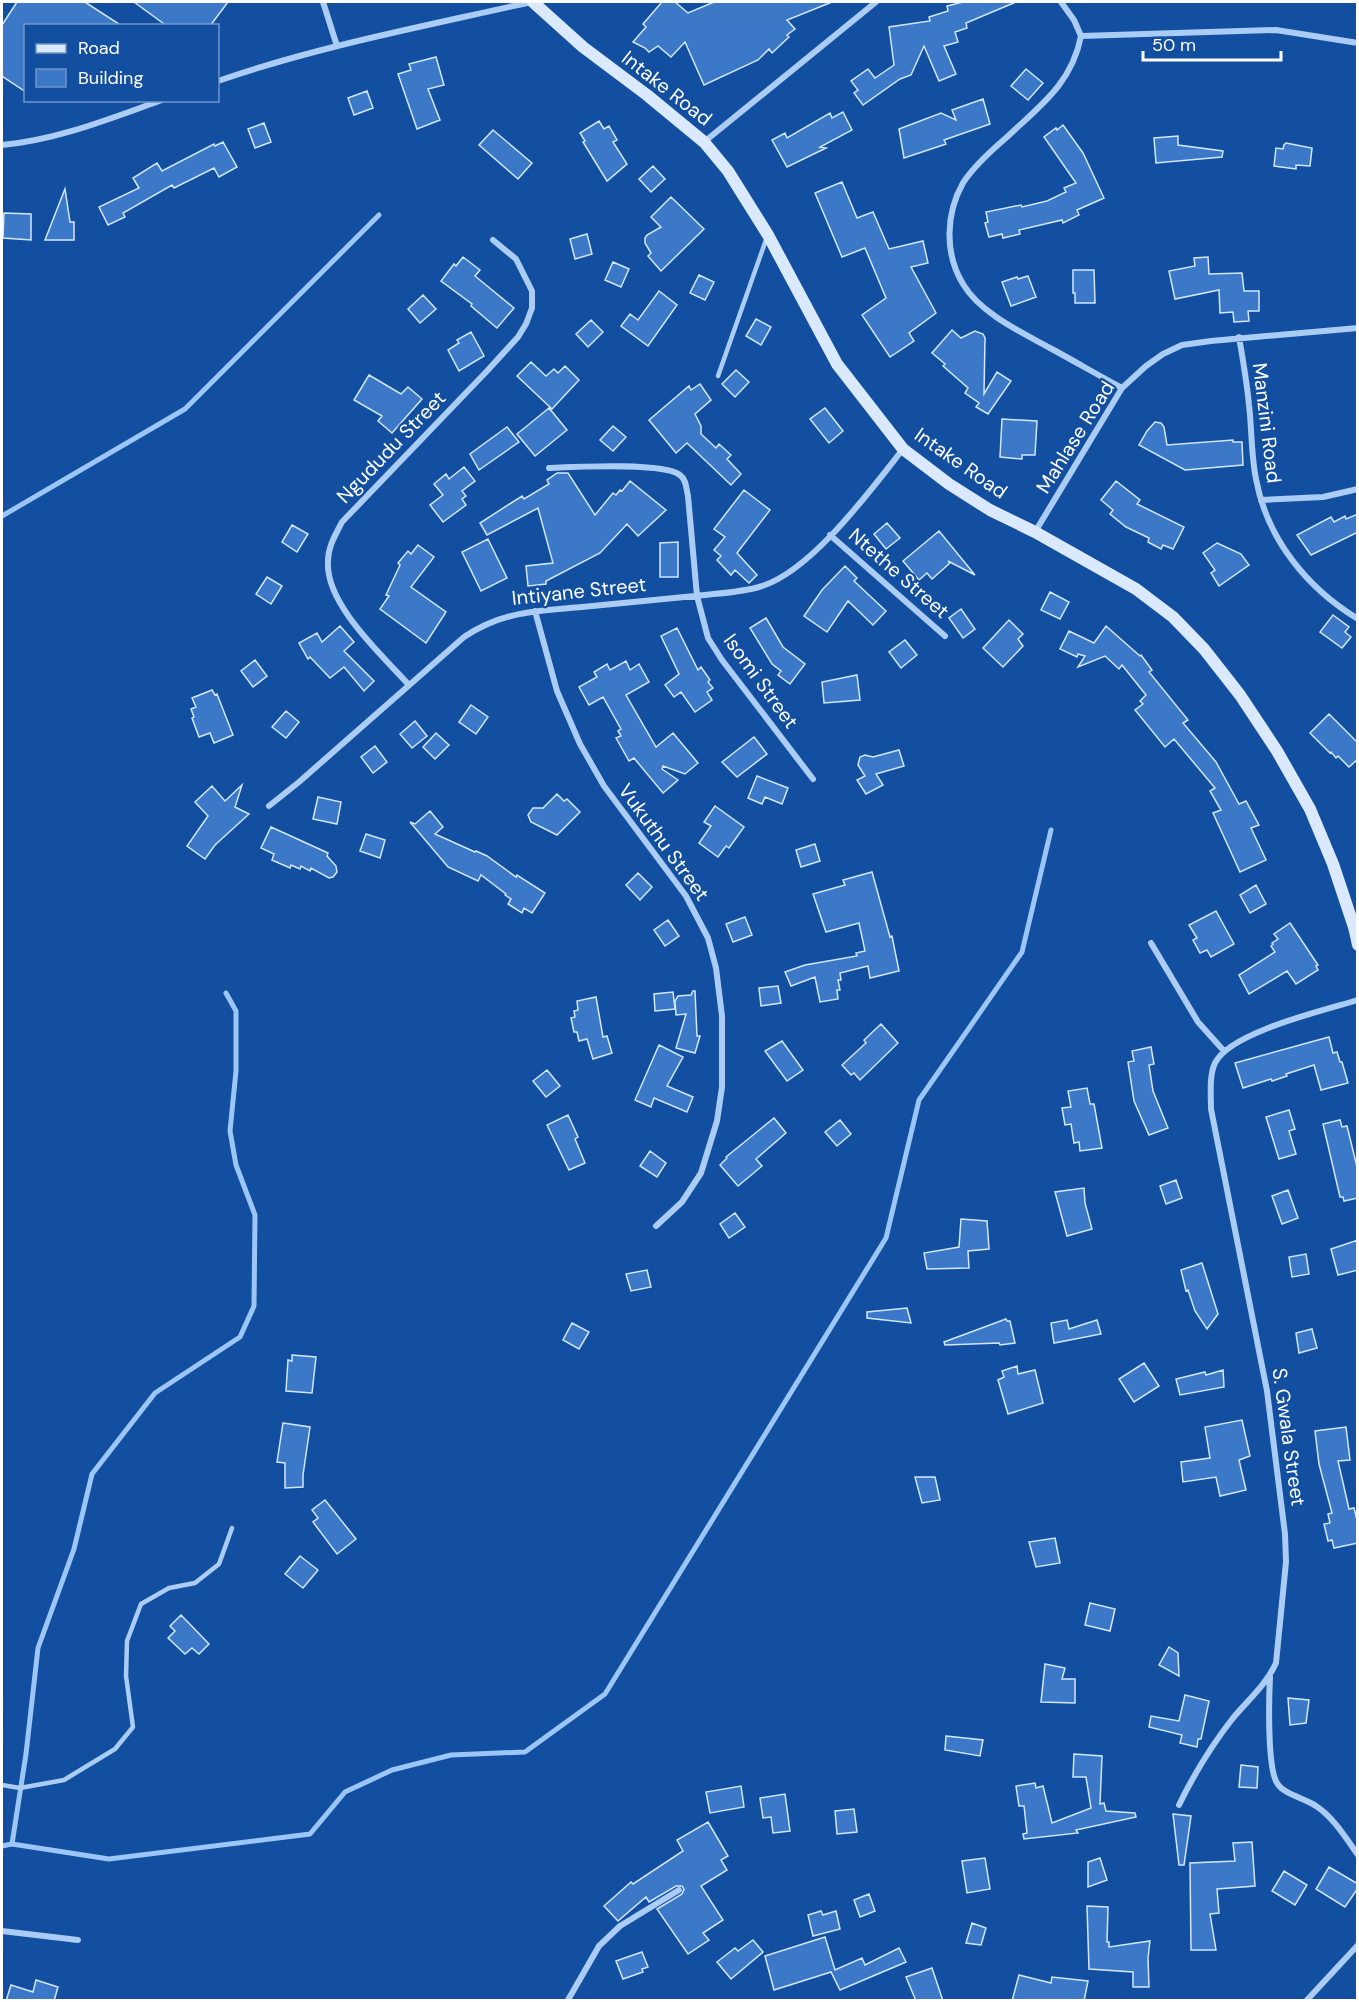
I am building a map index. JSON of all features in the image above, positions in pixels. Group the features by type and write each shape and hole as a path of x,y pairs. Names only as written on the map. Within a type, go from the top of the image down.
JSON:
{"street":[{"path":"323,2 337,46"},
{"path":"219,81 337,46 532,2"},
{"name":"Intake Road","path":"532,2 583,47 647,94 704,142 728,171 768,235 837,364 903,449 949,484 990,510 1035,532 1136,589 1173,617 1204,649 1240,695 1271,741 1310,809 1333,864 1358,945"},
{"path":"704,142 876,2"},
{"path":"1061,2 1074,20 1081,36 1078,54 1066,77 1052,95 988,154 964,182 952,212 949,237 951,256 963,284 978,301 1005,323 1122,388"},
{"path":"1081,36 1276,30 1358,43"},
{"path":"2,145 22,143 75,130 156,102"},
{"name":"Ngududu Street","path":"409,685 357,626 339,599 329,579 328,560 332,541 342,522 487,371 518,337 526,324 532,309 532,291 516,259 493,240"},
{"name":"Mahlase Road","path":"1035,532 1122,388 1163,354 1182,345 1239,337 1358,328"},
{"name":"Manzini Road","path":"1239,337 1250,406 1256,478 1261,500 1290,559 1313,587 1337,607 1358,619"},
{"name":"Intiyane Street","path":"269,806 477,628 506,615 697,596 760,587 783,576 806,559 830,536 903,449"},
{"path":"549,468 602,465 669,471 682,476 688,496 697,596"},
{"path":"1261,500 1323,497 1358,489"},
{"name":"Ntethe Street","path":"830,536 945,636"},
{"name":"Isomi Street","path":"697,596 708,638 722,660 813,779"},
{"name":"Vukuthu Street","path":"535,611 557,691 580,744 604,786 686,896 708,938 716,968 722,1016 722,1086 717,1120 701,1173 682,1202 656,1226"},
{"path":"1151,943 1198,1022 1224,1051 1237,1041 1261,1030 1358,1000"},
{"name":"S. Gwala Street","path":"1179,1805 1196,1770 1213,1745 1270,1676 1276,1663 1286,1562 1285,1534 1267,1391 1211,1109 1213,1072 1216,1061 1224,1051"},
{"path":"1270,1676 1268,1708 1274,1777 1278,1785 1316,1805 1328,1815 1358,1855"},
{"path":"568,2001 599,1946 620,1926 680,1890"},
{"path":"2,1931 78,1940"},
{"path":"1307,2001 1358,1945"}],"lane":[{"path":"718,376 768,235"},
{"path":"2,1785 20,1788 64,1780 115,1749 133,1727 126,1676 127,1641 141,1604 169,1588 195,1583 219,1564 232,1528"}],"building":[{"path":"17,2 85,2 119,24 24,24 24,91 2,76 2,25"},
{"path":"134,2 228,2 212,24 164,24"},
{"path":"662,2 675,2 688,13 714,2 832,2 787,20 795,29 772,53 769,49 758,60 704,85 685,42 671,57 658,46 649,52 633,42 646,27 643,24"},
{"path":"963,2 1016,2 966,23 967,28 955,32 958,42 944,46 956,74 939,81 924,46 911,75 900,79 863,105 854,93 858,90 851,81 868,69 875,78 894,65 889,27 930,21 929,17 948,11 947,6"},
{"path":"436,57 444,85 428,89 440,120 417,129 398,74 411,70 409,64"},
{"path":"1026,69 1043,83 1028,100 1011,86"},
{"path":"367,91 373,108 354,115 348,98"},
{"path":"983,99 990,124 944,140 946,144 904,158 899,129 941,113 956,120 952,110"},
{"path":"843,112 852,130 820,147 826,148 787,167 772,140 785,133 787,138 830,113 832,118"},
{"path":"599,121 604,129 609,126 617,140 613,142 627,164 607,181 580,133"},
{"path":"264,123 271,142 255,148 248,129"},
{"path":"1063,125 1083,153 1104,198 1077,210 1079,215 1063,223 1062,220 1019,230 1020,234 1003,238 1002,234 989,237 985,223 988,222 986,212 1047,201 1066,192 1064,188 1076,183 1044,137"},
{"path":"493,130 532,163 518,179 479,145"},
{"path":"1178,136 1178,145 1223,151 1222,157 1156,163 1154,138"},
{"path":"223,142 237,167 219,177 214,168 174,188 172,185 123,213 125,217 108,225 99,207 139,188 133,178 157,163 162,171 214,144 215,146"},
{"path":"1286,143 1312,148 1310,166 1296,165 1296,169 1274,166 1276,148 1283,149"},
{"path":"653,166 665,179 651,192 639,179"},
{"path":"842,182 857,218 873,212 889,249 923,241 928,263 911,267 936,313 909,333 914,341 890,357 862,315 886,298 865,248 842,257 815,193"},
{"path":"65,189 70,222 74,222 74,240 45,240"},
{"path":"671,197 704,229 661,271 648,256 651,253 645,243 645,238 661,227 651,217"},
{"path":"4,213 31,214 31,240 3,238"},
{"path":"587,234 592,254 575,259 570,239"},
{"path":"463,257 480,270 475,276 514,308 497,328 471,306 472,304 441,281 454,264 456,266"},
{"path":"1208,257 1209,274 1242,273 1244,291 1259,291 1259,311 1248,311 1249,321 1234,322 1233,312 1220,313 1219,290 1175,299 1169,271 1195,266 1194,258"},
{"path":"613,262 629,269 621,287 605,280"},
{"path":"1073,270 1094,270 1095,303 1075,303"},
{"path":"699,275 714,282 705,300 690,293"},
{"path":"1028,276 1036,297 1011,306 1002,282"},
{"path":"659,291 677,305 648,346 621,326 630,314 638,320"},
{"path":"423,295 436,309 420,323 408,309"},
{"path":"756,319 771,327 761,345 746,336"},
{"path":"591,320 603,332 588,347 576,334"},
{"path":"952,330 961,338 975,331 983,334 985,338 984,394 997,372 1011,381 988,414 976,407 979,403 965,393 968,388 932,353"},
{"path":"471,332 484,356 459,371 448,350 459,343 457,340"},
{"path":"531,362 546,376 554,369 558,373 565,366 579,380 552,409 517,376"},
{"path":"736,370 749,382 735,397 722,384"},
{"path":"369,375 401,394 408,387 422,399 392,433 378,421 382,416 354,400"},
{"path":"700,384 711,400 695,414 701,426 701,434 716,448 719,444 731,455 727,459 741,474 731,485 687,443 676,453 649,420 689,386 691,390"},
{"path":"549,408 567,430 535,456 517,434"},
{"path":"825,408 843,431 829,443 810,419"},
{"path":"1002,419 1037,421 1035,455 1022,455 1022,459 1000,457"},
{"path":"1155,422 1161,423 1164,427 1167,445 1233,440 1233,442 1242,442 1243,465 1185,470 1139,445"},
{"path":"613,426 626,437 613,451 600,440"},
{"path":"507,427 519,442 479,470 470,454"},
{"path":"464,467 475,481 462,491 466,496 462,499 466,505 443,522 430,505 443,495 434,484 446,474 449,479"},
{"path":"557,473 568,473 595,515 613,493 616,495 620,490 622,491 630,481 666,510 638,536 627,524 600,553 546,581 546,584 528,586 526,566 553,563 538,508 487,535 480,523 522,496 524,499 549,484 547,480"},
{"path":"1116,481 1140,500 1137,504 1184,527 1173,549 1163,545 1161,549 1148,542 1149,538 1126,527 1110,514 1113,510 1101,500"},
{"path":"744,490 770,510 737,553 757,575 749,583 735,570 731,575 717,560 721,556 714,550 725,537 714,529"},
{"path":"1358,514 1358,532 1311,555 1297,535 1331,517 1334,522 1345,516 1346,519"},
{"path":"887,523 900,538 886,549 874,534"},
{"path":"292,525 308,534 297,552 282,542"},
{"path":"939,531 975,575 948,561 950,563 932,579 927,573 919,580 903,561"},
{"path":"488,539 507,578 481,591 462,552"},
{"path":"678,542 678,577 660,577 660,543"},
{"path":"1217,543 1241,554 1249,565 1219,586 1211,573 1215,570 1203,553"},
{"path":"418,545 434,557 411,587 446,612 426,643 380,609 389,596 386,595 400,565 398,563 408,551 411,554"},
{"path":"845,566 857,578 854,581 886,611 873,625 848,601 827,632 804,616 822,590"},
{"path":"267,577 282,586 271,604 256,594"},
{"path":"1050,592 1069,602 1060,619 1041,610"},
{"path":"961,609 975,629 963,638 949,618"},
{"path":"1333,615 1349,627 1345,632 1351,637 1342,648 1320,632"},
{"path":"766,618 783,647 805,664 790,684 778,675 781,671 772,664 750,628"},
{"path":"1009,620 1023,634 1018,639 1023,646 1003,667 983,648"},
{"path":"340,626 354,642 344,651 374,681 364,691 344,667 330,678 310,657 308,659 299,643 317,633 322,642"},
{"path":"1106,626 1141,655 1152,670 1149,672 1188,720 1183,723 1216,762 1239,804 1246,801 1259,825 1251,828 1266,860 1240,872 1213,813 1221,810 1210,791 1215,788 1174,739 1165,747 1135,710 1143,704 1140,701 1146,695 1122,665 1119,669 1105,656 1078,667 1085,656 1078,654 1077,657 1060,649 1069,631 1094,643"},
{"path":"677,628 698,670 701,667 713,688 707,692 712,700 695,712 681,692 674,697 665,685 679,674 661,636"},
{"path":"905,640 917,655 901,668 889,652"},
{"path":"255,660 267,676 253,687 241,671"},
{"path":"626,661 630,670 639,664 649,682 626,695 656,747 673,733 698,763 685,774 663,766 662,769 678,780 663,793 634,758 629,761 616,738 621,736 618,731 621,729 603,697 589,705 579,687 597,677 594,672 607,664 610,670"},
{"path":"857,675 860,700 824,703 822,682"},
{"path":"212,690 215,695 217,694 233,735 214,743 210,733 199,737 191,709 196,707 192,698"},
{"path":"471,705 488,717 476,734 459,722"},
{"path":"286,711 299,722 286,738 272,727"},
{"path":"1329,714 1358,743 1358,759 1349,767 1338,756 1336,758 1330,753 1310,733"},
{"path":"415,721 427,736 412,748 400,734"},
{"path":"436,733 449,745 435,759 423,747"},
{"path":"754,737 767,754 737,777 722,762"},
{"path":"375,746 387,762 373,773 361,757"},
{"path":"899,750 904,766 876,774 883,785 866,794 857,780 865,776 858,765 860,757 865,755 873,757"},
{"path":"757,776 788,788 782,804 765,797 762,804 748,798"},
{"path":"242,785 235,807 249,814 215,845 205,859 187,846 208,816 195,802 212,786 225,801"},
{"path":"557,794 564,801 567,799 580,812 557,835 531,822 528,815 533,808 543,808"},
{"path":"318,797 341,802 337,824 313,819"},
{"path":"715,806 744,827 729,848 726,846 718,857 699,843 711,826 704,822"},
{"path":"430,811 443,827 435,834 487,856 516,877 517,875 545,893 532,913 524,908 522,913 508,904 511,899 481,875 478,881 448,867 410,822 415,824"},
{"path":"271,827 328,853 327,856 336,866 337,872 329,878 311,868 310,871 301,866 300,869 291,865 290,868 272,860 274,854 261,848"},
{"path":"366,834 385,840 380,858 360,851"},
{"path":"815,844 820,861 801,867 796,850"},
{"path":"872,872 890,937 892,936 899,971 870,978 868,966 840,973 838,999 820,1002 815,977 791,986 785,972 805,965 857,956 856,953 865,951 859,923 826,932 813,894 845,885 843,880"},
{"path":"638,873 652,887 640,900 626,885"},
{"path":"1256,885 1266,904 1250,913 1240,895"},
{"path":"1216,911 1234,944 1211,957 1207,950 1200,953 1193,940 1197,938 1189,925"},
{"path":"745,917 752,935 733,942 726,924"},
{"path":"668,920 679,936 665,946 654,930"},
{"path":"1290,923 1318,965 1316,966 1318,970 1296,984 1287,971 1249,994 1239,975 1275,952 1271,946 1278,939 1274,934"},
{"path":"778,986 781,1003 761,1006 759,988"},
{"path":"695,991 697,1036 700,1036 695,1053 676,1048 686,1014 676,1015 675,1001 678,996 691,995"},
{"path":"673,992 675,1009 655,1011 654,994"},
{"path":"596,997 603,1037 607,1036 612,1053 593,1059 587,1039 579,1041 571,1018 575,1017 574,1011 578,1010 577,1001"},
{"path":"881,1024 898,1043 860,1080 854,1073 851,1075 842,1065 866,1043 864,1040"},
{"path":"1329,1037 1333,1053 1337,1052 1342,1062 1348,1083 1321,1090 1314,1065 1272,1081 1271,1079 1243,1088 1235,1063"},
{"path":"782,1041 803,1070 787,1081 765,1051"},
{"path":"659,1045 683,1057 667,1086 693,1097 687,1112 654,1098 651,1107 635,1100"},
{"path":"1151,1047 1154,1064 1149,1065 1153,1091 1168,1128 1149,1135 1134,1101 1128,1062 1134,1061 1132,1051"},
{"path":"547,1070 560,1086 546,1097 533,1081"},
{"path":"1087,1088 1090,1104 1094,1104 1102,1148 1080,1151 1079,1142 1074,1143 1071,1124 1065,1125 1062,1108 1071,1107 1068,1091"},
{"path":"1289,1110 1295,1129 1289,1131 1296,1154 1279,1159 1266,1117"},
{"path":"568,1115 578,1137 575,1139 585,1163 569,1170 547,1125"},
{"path":"774,1118 786,1133 756,1159 762,1166 738,1186 720,1165 726,1157"},
{"path":"840,1120 851,1134 837,1146 825,1132"},
{"path":"1340,1120 1342,1127 1347,1126 1358,1171 1358,1198 1344,1201 1343,1197 1340,1197 1323,1124"},
{"path":"650,1151 666,1163 657,1177 640,1166"},
{"path":"1176,1180 1182,1198 1166,1204 1160,1186"},
{"path":"1084,1188 1085,1203 1092,1229 1067,1236 1055,1192"},
{"path":"1288,1190 1298,1218 1282,1224 1272,1196"},
{"path":"735,1213 745,1227 729,1238 720,1224"},
{"path":"961,1219 987,1221 989,1249 968,1251 969,1268 927,1269 924,1253 959,1247"},
{"path":"1358,1240 1358,1270 1338,1275 1331,1249"},
{"path":"1306,1254 1309,1274 1292,1277 1289,1257"},
{"path":"1202,1263 1218,1314 1207,1329 1195,1311 1188,1290 1186,1291 1181,1270"},
{"path":"647,1270 651,1287 631,1291 626,1274"},
{"path":"907,1308 911,1323 867,1318 867,1312"},
{"path":"1006,1319 1010,1321 1015,1343 945,1345 944,1342"},
{"path":"1067,1320 1069,1329 1097,1320 1101,1334 1054,1343 1051,1323"},
{"path":"572,1323 589,1332 579,1349 563,1340"},
{"path":"1312,1329 1317,1348 1299,1353 1296,1333"},
{"path":"292,1355 316,1357 312,1393 286,1391 288,1360 292,1361"},
{"path":"1144,1363 1159,1386 1134,1402 1119,1379"},
{"path":"1017,1366 1018,1374 1035,1370 1043,1403 1008,1414 998,1380 1004,1377 1002,1371"},
{"path":"1223,1370 1224,1387 1180,1395 1176,1379"},
{"path":"1242,1420 1250,1456 1239,1460 1246,1490 1220,1496 1216,1477 1183,1482 1181,1462 1210,1458 1205,1427"},
{"path":"283,1423 310,1427 303,1487 285,1488 285,1463 277,1462"},
{"path":"1346,1427 1350,1460 1338,1461 1349,1509 1354,1508 1358,1524 1358,1543 1334,1548 1332,1540 1328,1541 1324,1524 1330,1523 1328,1514 1332,1513 1319,1464 1315,1431"},
{"path":"915,1477 935,1477 940,1500 922,1503"},
{"path":"325,1500 356,1539 337,1554 313,1522 318,1518 312,1510"},
{"path":"1055,1538 1060,1563 1036,1567 1029,1542"},
{"path":"300,1556 318,1570 303,1588 285,1574"},
{"path":"1090,1603 1115,1609 1110,1631 1085,1625"},
{"path":"181,1615 209,1644 199,1654 192,1648 185,1654 168,1638 175,1631 170,1626"},
{"path":"1169,1647 1178,1653 1179,1676 1159,1665"},
{"path":"1045,1664 1065,1668 1062,1679 1075,1679 1075,1703 1041,1702"},
{"path":"1185,1695 1209,1701 1201,1739 1198,1739 1197,1747 1180,1743 1182,1735 1149,1727 1151,1716 1179,1721"},
{"path":"1288,1698 1309,1700 1306,1723 1290,1725"},
{"path":"946,1736 983,1740 980,1756 945,1750"},
{"path":"1074,1754 1102,1756 1100,1804 1104,1803 1106,1811 1135,1813 1136,1817 1076,1830 1078,1833 1024,1839 1023,1834 1027,1833 1024,1806 1019,1806 1016,1786 1035,1783 1036,1788 1043,1786 1052,1823 1091,1808 1086,1777 1073,1777"},
{"path":"1241,1765 1258,1767 1257,1788 1239,1787"},
{"path":"741,1786 744,1807 710,1813 706,1792"},
{"path":"785,1794 790,1831 773,1833 771,1817 763,1818 760,1798"},
{"path":"854,1809 857,1832 837,1834 835,1811"},
{"path":"1173,1814 1191,1816 1184,1865 1179,1865"},
{"path":"708,1822 728,1856 721,1860 727,1870 701,1886 723,1920 703,1933 709,1940 688,1954 657,1909 682,1894 684,1889 682,1886 676,1886 649,1902 646,1897 618,1921 604,1906 631,1882 633,1884 683,1851 677,1840"},
{"path":"1252,1842 1255,1886 1217,1889 1219,1913 1210,1914 1216,1950 1191,1950 1190,1863 1235,1861 1233,1843"},
{"path":"985,1858 990,1889 967,1893 962,1861"},
{"path":"1100,1858 1107,1880 1088,1887 1088,1862"},
{"path":"1329,1867 1358,1884 1358,1888 1345,1907 1316,1889"},
{"path":"1284,1871 1307,1885 1295,1905 1272,1891"},
{"path":"869,1894 875,1911 860,1917 854,1900"},
{"path":"1087,1906 1108,1907 1107,1942 1109,1942 1109,1947 1150,1941 1149,1987 1133,1987 1133,1972 1089,1969"},
{"path":"821,1911 823,1915 836,1911 840,1929 813,1936 808,1915"},
{"path":"972,1923 986,1928 981,1945 966,1943"},
{"path":"825,1937 835,1970 862,1958 865,1965 899,1948 906,1962 840,1990 831,1972 774,1990 765,1956"},
{"path":"753,1940 763,1952 731,1979 717,1962 735,1948 738,1951"},
{"path":"642,1952 648,1967 642,1969 643,1972 623,1979 616,1961"},
{"path":"932,1968 943,2001 916,2001 906,1977"},
{"path":"1019,1975 1051,1983 1052,1977 1088,1981 1084,2001 1012,2001"},
{"path":"36,1980 58,1987 54,2001 6,2001 11,1985 33,1992"}],"waterway":[{"path":"2,516 185,409 379,215"},
{"path":"2,1846 12,1844 109,1859 310,1834 345,1792 392,1770 451,1755 525,1752 605,1694 886,1238 919,1100 1022,952 1051,830"},
{"path":"12,1844 26,1754 38,1648 74,1549 92,1474 155,1393 240,1337 254,1306 255,1215 236,1165 230,1131 236,1071 236,1011 226,993"}]}
